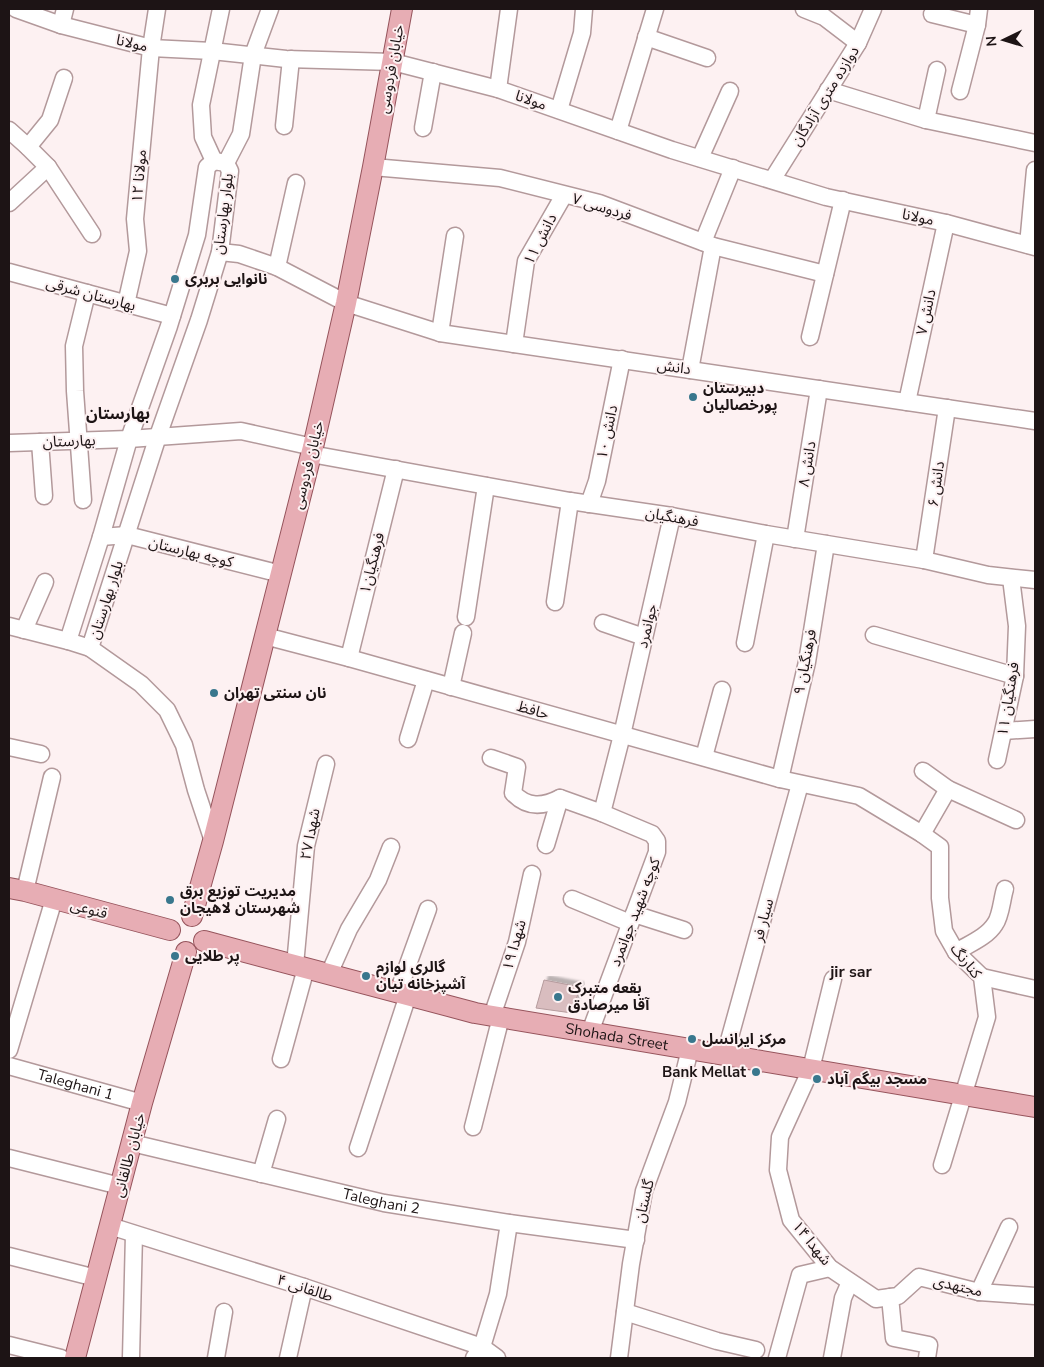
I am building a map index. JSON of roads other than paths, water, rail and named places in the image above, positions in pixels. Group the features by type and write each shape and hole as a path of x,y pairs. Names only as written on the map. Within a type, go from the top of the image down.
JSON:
{"main road":[{"name":"خیابان فردوسی","path":"192,916 312,450 346,303 402,9"},
{"name":"قنوعی","path":"17,889 170,930"},
{"path":"192,916 202,923 206,935 197,950 181,951 170,939 170,930 176,920 192,916"},
{"name":"Shohada Street","path":"204,941 475,1013 1035,1107"},
{"name":"خیابان طالقانی","path":"75,1358 142,1103 186,952"}],"street":[{"name":"مولانا","path":"16,9 61,25 150,48 212,51 291,59 393,62 498,89 618,131 772,180 844,200 946,223 1032,246"},
{"path":"61,25 65,9"},
{"name":"مولانا ۱۲","path":"126,304 138,251 135,220 150,48 157,9"},
{"path":"221,9 201,105 203,137 220,162 241,134 253,55 270,9"},
{"path":"498,89 509,9"},
{"path":"559,110 582,33 584,9"},
{"path":"618,131 654,9"},
{"path":"804,9 824,17 858,43"},
{"name":"دوازده متری آزادگان","path":"772,180 858,43 873,9"},
{"path":"932,14 978,17 960,91"},
{"path":"646,37 707,58"},
{"path":"284,126 291,59"},
{"path":"926,120 937,70"},
{"path":"423,128 433,72"},
{"path":"28,147 50,120 64,78"},
{"path":"828,90 926,120 1035,142"},
{"path":"700,158 730,91"},
{"path":"9,130 48,167 92,234"},
{"name":"بلوار بهارستان","path":"220,162 230,171 220,252 205,302 158,436 90,648 68,641 101,537 129,438 179,296 197,236 208,167 220,162"},
{"path":"9,203 48,167"},
{"name":"فردوسی ۷","path":"373,168 500,178 599,203 708,244 826,274"},
{"path":"690,370 708,244 733,168"},
{"path":"1032,246 1035,170"},
{"path":"277,267 296,183"},
{"name":"دانش ۱۱","path":"514,344 526,260 564,195"},
{"path":"810,337 844,200"},
{"name":"دانش ۷","path":"907,402 946,223"},
{"path":"440,332 455,236"},
{"name":"دانش","path":"220,252 239,254 277,267 346,303 440,332 1035,421"},
{"name":"بهارستان شرقی","path":"9,272 172,316"},
{"path":"83,500 74,346 87,293"},
{"path":"179,296 205,302"},
{"name":"دانش ۱۰","path":"589,504 597,481 622,360"},
{"name":"دانش ۸","path":"796,539 819,389"},
{"name":"دانش ۶","path":"924,560 947,408"},
{"name":"فرهنگیان","path":"158,436 241,431 312,450 396,469 486,486 924,560 988,575 1011,578 1034,577"},
{"name":"بهارستان","path":"9,443 158,436"},
{"path":"40,442 44,496"},
{"name":"فرهنگیان۱","path":"349,658 396,469"},
{"path":"451,686 465,625 486,486"},
{"path":"555,602 570,501"},
{"name":"جوانمرد","path":"622,736 672,516"},
{"path":"745,643 766,534"},
{"name":"کوچه بهارستان","path":"101,537 127,535 281,574"},
{"name":"فرهنگیان ۹","path":"780,779 807,662 826,544"},
{"name":"فرهنگیان ۱۱","path":"997,760 1015,676 1017,626 1011,578"},
{"path":"45,582 16,628 68,641"},
{"path":"603,623 644,637"},
{"path":"874,635 1015,676"},
{"name":"حافظ","path":"265,636 451,686 622,736 780,779 858,796 922,834"},
{"path":"90,648 141,684 167,710 184,745 196,790 213,840"},
{"path":"408,740 426,680"},
{"path":"704,757 722,690"},
{"path":"1004,731 1035,729"},
{"path":"491,758 517,767 513,793 520,801 540,805 551,803 560,798 602,813 622,736"},
{"path":"9,747 41,754"},
{"name":"۲۷ شهدا","path":"280,1059 300,966 306,846 326,764"},
{"path":"923,772 948,789 1016,820"},
{"path":"17,889 52,777"},
{"name":"سیار فر","path":"726,1055 800,784"},
{"path":"922,834 948,789"},
{"path":"546,845 560,798"},
{"name":"کوچه شهید جوانمرد","path":"590,1032 658,852 658,840 652,834 602,813"},
{"name":"کنارنگ","path":"922,834 940,847 940,898 944,931 956,952 982,977 987,1018 942,1165"},
{"path":"329,974 349,929 378,880 391,847"},
{"name":"شهدا ۱۹","path":"474,1127 496,1016 517,942 532,874"},
{"path":"956,952 991,930 997,922 1005,889"},
{"path":"9,1050 54,899"},
{"path":"572,900 632,918 684,930"},
{"path":"358,1148 428,909"},
{"path":"982,977 1035,989"},
{"name":"شهدا ۱۴","path":"833,979 810,1070 780,1137 778,1170 791,1220 830,1268 876,1299 890,1298"},
{"name":"گلستان","path":"619,1358 644,1191 677,1102 690,1049"},
{"name":"Taleghani 1","path":"9,1066 142,1103"},
{"path":"261,1174 277,1119"},
{"name":"Taleghani 2","path":"132,1143 384,1203 509,1223 636,1240"},
{"path":"9,1158 120,1186"},
{"path":"478,1352 498,1294 509,1223"},
{"name":"طالقانی ۴","path":"110,1226 304,1287 497,1358"},
{"path":"979,1292 1008,1227"},
{"path":"131,1358 134,1234"},
{"path":"9,1256 96,1278"},
{"path":"777,1358 800,1275 830,1268"},
{"name":"مجتهدی","path":"890,1298 898,1296 919,1277 979,1292 1035,1296"},
{"path":"832,1358 844,1298 850,1282"},
{"path":"288,1358 304,1287"},
{"path":"890,1298 894,1338 929,1345 927,1358"},
{"path":"216,1358 224,1312"},
{"path":"625,1312 717,1341 756,1350"},
{"path":"9,1345 61,1358"}],"place":[{"name":"نانوایی بربری","path":"175,279"},
{"name":"دبیرستان پورخصالیان","path":"693,397"},
{"name":"نان سنتی تهران","path":"214,693"},
{"name":"مدیریت توزیع برق شهرستان لاهیجان","path":"170,900"},
{"name":"پر طلایی","path":"175,956"},
{"name":"گالری لوازم آشپزخانه تیان","path":"366,976"},
{"name":"بقعه متبرک آقا میرصادق","path":"558,997"},
{"name":"مرکز ایرانسل","path":"692,1039"},
{"name":"Bank Mellat","path":"756,1072"},
{"name":"مسجد بیگم آباد","path":"817,1079"}],"district":[{"name":"بهارستان","path":"118,413"},
{"name":"jir sar","path":"851,971"}]}
